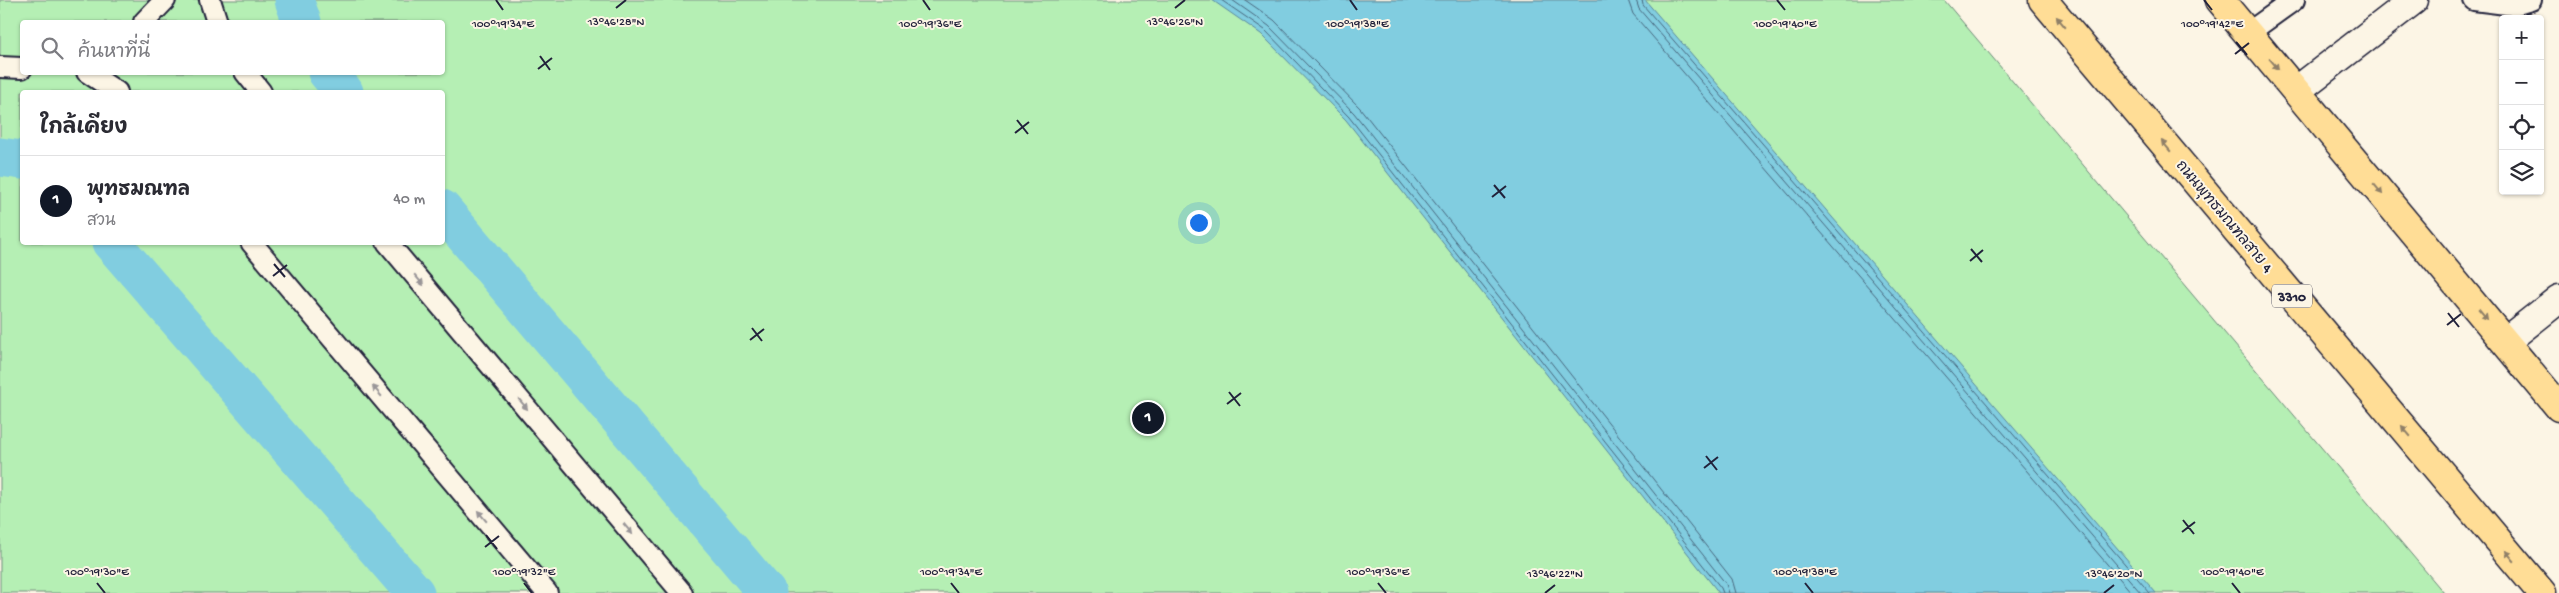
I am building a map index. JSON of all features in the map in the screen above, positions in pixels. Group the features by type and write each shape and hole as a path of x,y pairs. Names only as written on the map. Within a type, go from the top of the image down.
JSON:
{"main road":[{"name":"ถนนพุทธมณฑลสาย 4","path":"2043,0 2542,593"},
{"path":"2220,0 2506,341 2559,407"}],"street":[{"path":"2296,91 2414,0"},
{"path":"2506,341 2559,299"}],"lane":[{"path":"146,20 165,0"},
{"path":"210,0 216,20"},
{"path":"2248,33 2294,0"},
{"path":"2474,0 2514,5 2531,0"},
{"path":"0,67 20,68"},
{"path":"92,75 114,90"},
{"path":"248,75 260,90"},
{"path":"254,245 547,593"},
{"path":"390,245 682,593"}],"green space":[{"path":"0,0 1944,0 2444,593 0,593"}],"water":[{"path":"1212,0 1645,0 2156,593 1719,593 1346,120 1261,34"}],"waterway":[{"path":"294,0 301,20"},
{"path":"330,75 342,90"},
{"path":"0,157 20,160"},
{"path":"445,213 767,593"},
{"path":"114,245 415,593"}],"place":[{"name":"พุทธมณฑล","path":"1148,418"}]}
